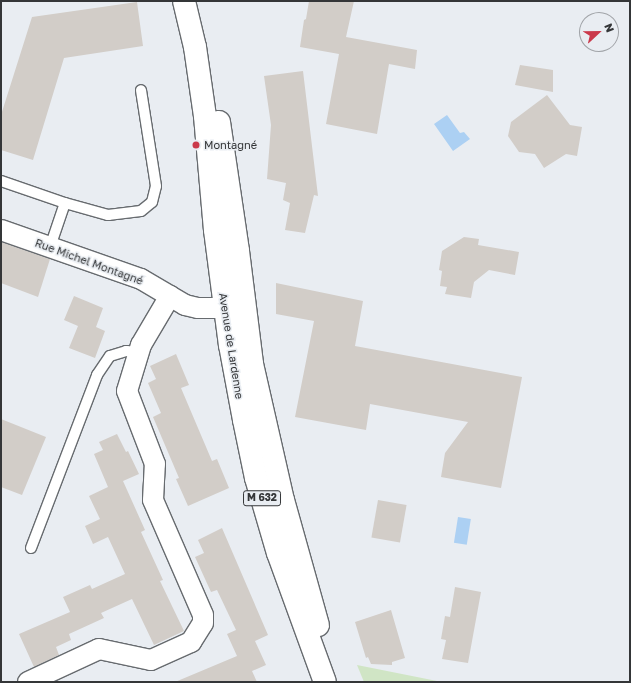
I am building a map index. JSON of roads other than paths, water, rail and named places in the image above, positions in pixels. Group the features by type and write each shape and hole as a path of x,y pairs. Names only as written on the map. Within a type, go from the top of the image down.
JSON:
{"main road":[{"name":"Avenue de Lardenne","path":"184,1 195,47 206,116 214,230 234,306 252,364 283,500 316,618 338,682"},
{"name":"Avenue de Lardenne","path":"198,1 218,115 238,250 234,306 242,412 256,478 278,553 325,682"}],"street":[{"name":"Rue Michel Montagné","path":"1,230 141,279 185,305 198,308 234,306"},
{"path":"28,682 99,649 151,660 191,642 203,623 202,615 153,500 155,464 127,391 141,345 170,296"}],"lane":[{"path":"1,181 65,203 108,215 141,211 152,202 156,186 141,90"},
{"path":"50,247 65,203"},
{"path":"31,548 97,375 110,356 126,351 138,352"}],"water":[{"path":"447,115 460,133 464,132 470,139 453,151 434,124"},
{"path":"458,517 471,519 467,545 454,543"}],"place":[{"name":"Montagné","path":"196,145"}]}
